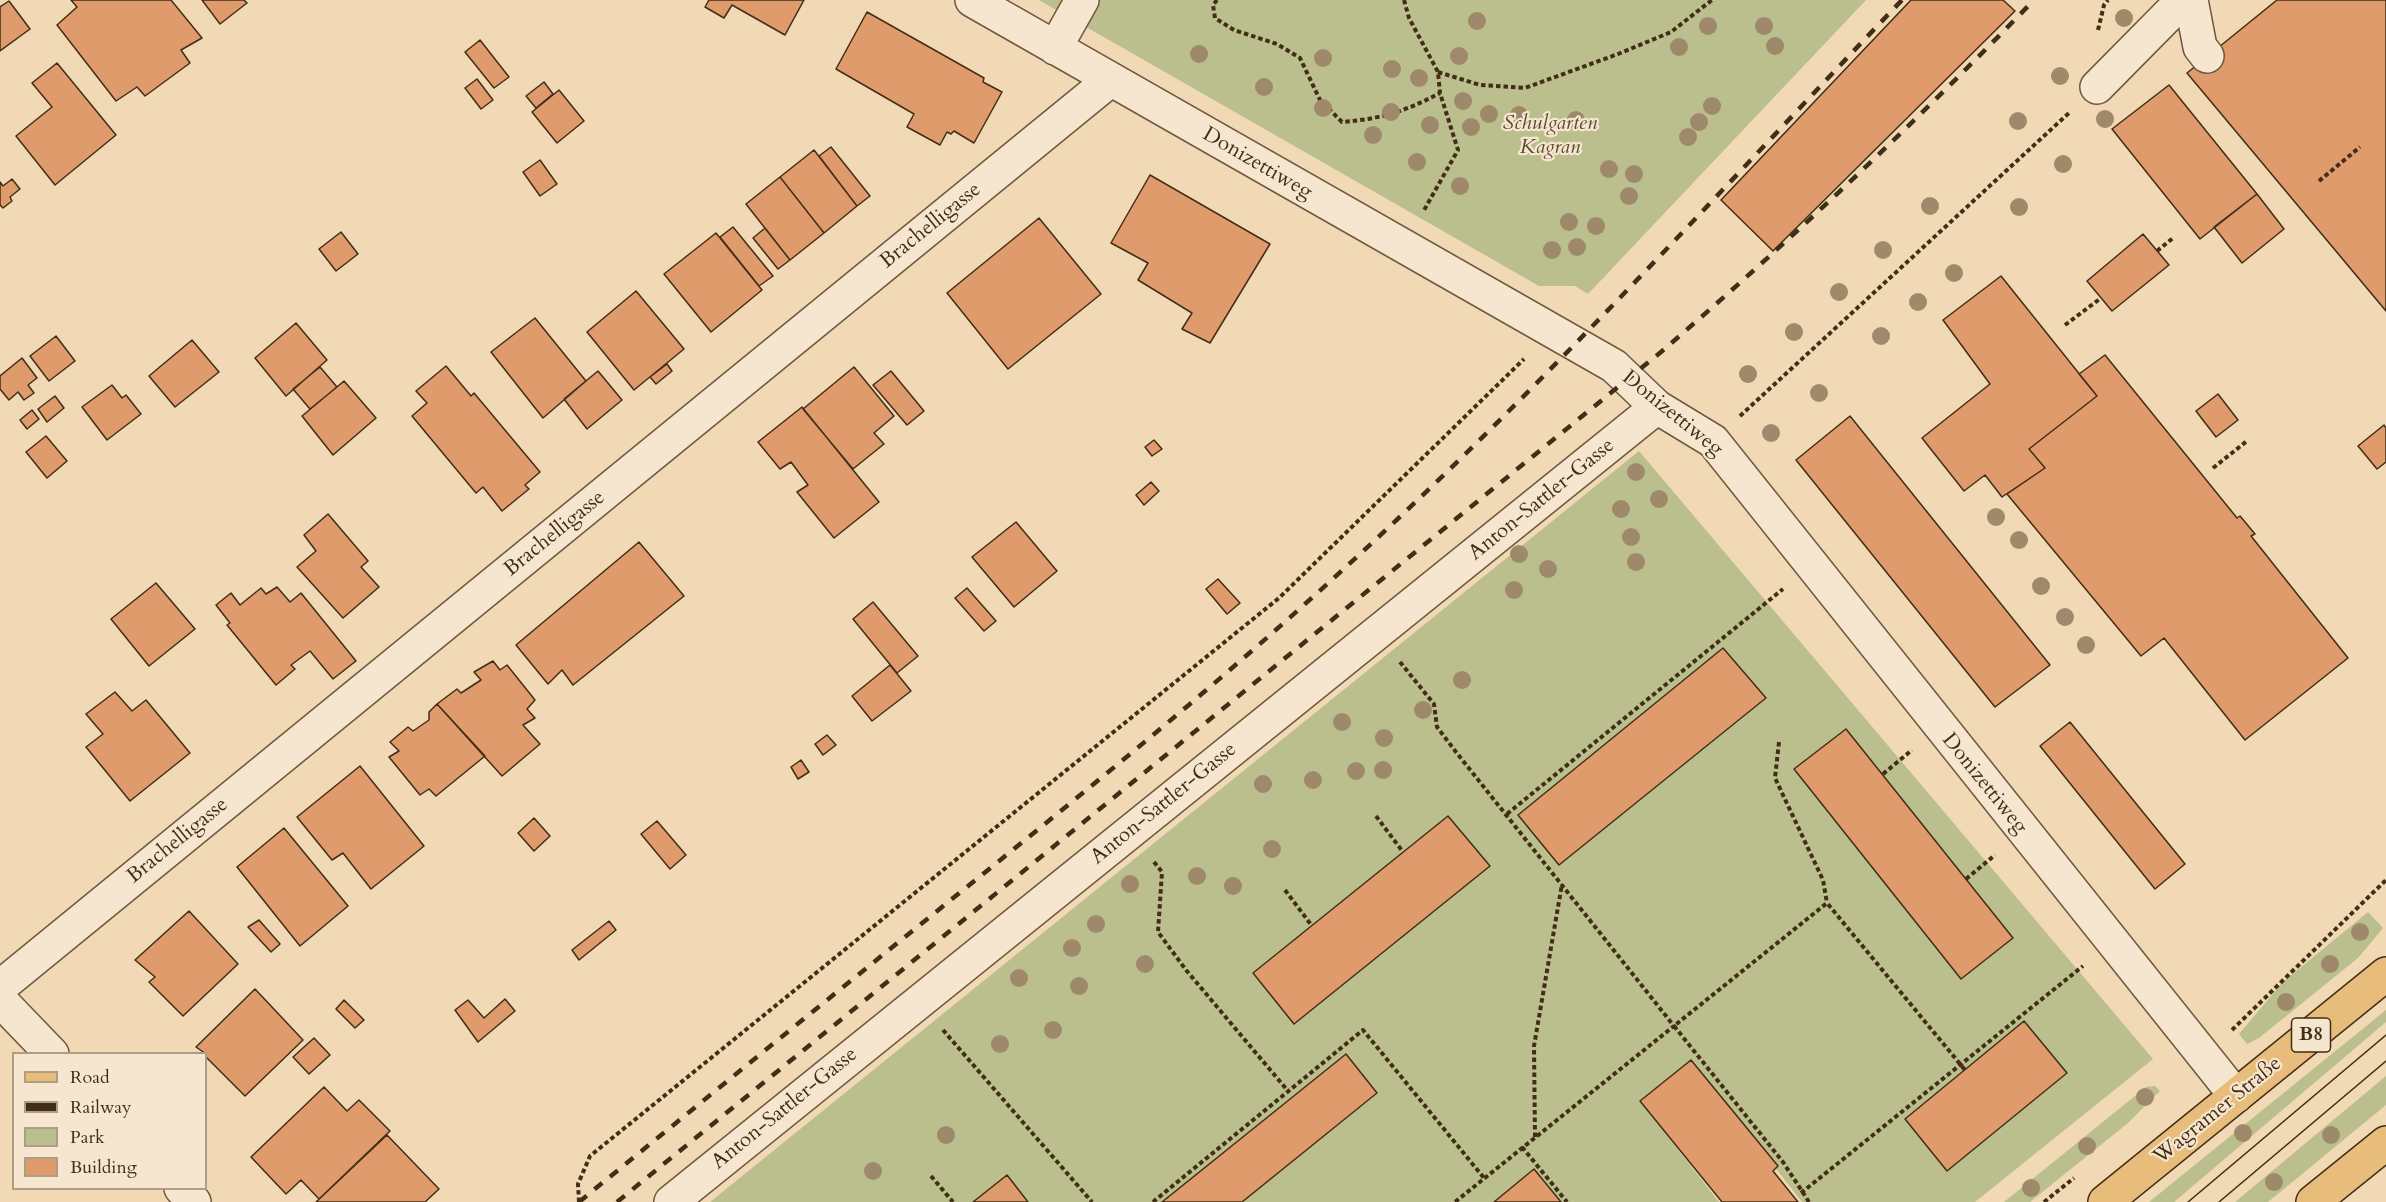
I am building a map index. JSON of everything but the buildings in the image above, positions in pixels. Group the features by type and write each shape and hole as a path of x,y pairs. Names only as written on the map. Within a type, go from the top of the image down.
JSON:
{"main road":[{"name":"Wagramer Straße","path":"2105,1202 2386,974"},
{"path":"2313,1202 2386,1143"}],"street":[{"name":"Donizettiweg","path":"972,0 1109,81 1614,366 1657,407 1713,441 2236,1096"},
{"path":"1055,48 1082,0"},
{"path":"2097,87 2183,0"},
{"path":"2191,0 2200,47 2207,56"},
{"name":"Brachelligasse","path":"0,987 1109,81"},
{"name":"Anton-Sattler-Gasse","path":"671,1202 1657,407"},
{"path":"0,1000 50,1052"},
{"path":"183,1190 194,1202"}],"path":[{"path":"1217,0 1213,5 1215,18 1234,30 1277,44 1300,58 1320,100 1342,122 1375,119 1408,110 1440,93"},
{"path":"1403,247 1458,150 1440,93 1438,72 1409,18 1404,0"},
{"path":"1438,72 1480,85 1525,88 1671,32 1712,0"},
{"path":"2104,5 2108,0"},
{"path":"1713,441 2097,87"},
{"path":"2319,181 2360,147"},
{"path":"2157,251 2173,238"},
{"path":"2065,325 2101,298"},
{"path":"579,1202 578,1184 590,1156 1279,598 1552,332"},
{"path":"2213,468 2247,441"},
{"path":"1507,814 1786,587"},
{"path":"1377,633 1434,704 1437,727 1783,1162 1801,1193 1809,1202"},
{"path":"1676,676 1681,682"},
{"path":"1779,742 1775,778 1823,880 1827,903 1965,1070"},
{"path":"1882,774 1916,747"},
{"path":"1547,781 1552,787"},
{"path":"1376,816 1403,852"},
{"path":"1130,832 1162,872 1158,932 1186,970 1288,1091"},
{"path":"1966,879 2000,851"},
{"path":"2231,1032 2386,880"},
{"path":"1535,1137 1534,1046 1562,884"},
{"path":"1285,890 1312,926"},
{"path":"1455,1202 1827,903"},
{"path":"1801,1193 2088,962"},
{"path":"919,1001 1092,1202"},
{"path":"1153,1202 1363,1030 1484,1178"},
{"path":"1726,1104 1733,1099"},
{"path":"1522,1147 1567,1202"},
{"path":"1202,1162 1206,1166"},
{"path":"931,1176 953,1202"}],"green space":[{"name":"Schulgarten Kagran","path":"1039,0 1866,0 1588,294 1575,286 1539,286"},
{"path":"1639,451 2153,1059 1975,1202 1802,1202 1691,1060 1640,1101 1719,1202 1561,1202 1534,1169 1494,1202 1242,1202 1377,1094 1346,1054 1162,1202 1028,1202 1007,1176 973,1202 710,1202","holes":["1723,648 1766,699 1559,865 1518,815","1846,729 2013,938 1962,979 1794,769","1448,816 1489,866 1294,1024 1253,973","2024,1021 2067,1074 1947,1171 1905,1119"]},
{"path":"2368,912 2383,928 2358,958 2259,1038 2247,1044 2239,1034 2283,982"},
{"path":"2386,1010 2386,1022 2174,1202 2149,1202"},
{"path":"2386,1076 2386,1105 2268,1202 2235,1202"},
{"path":"2155,1086 2160,1091 2128,1123 2030,1202 2004,1202 2146,1087"}],"tram line":[{"path":"2188,1202 2386,1035"},
{"path":"2219,1202 2386,1061"}],"railway":[{"path":"579,1202 1138,748 1348,565 1561,358 1902,0"},
{"path":"617,1202 1661,352 1852,180 2034,0"}]}
